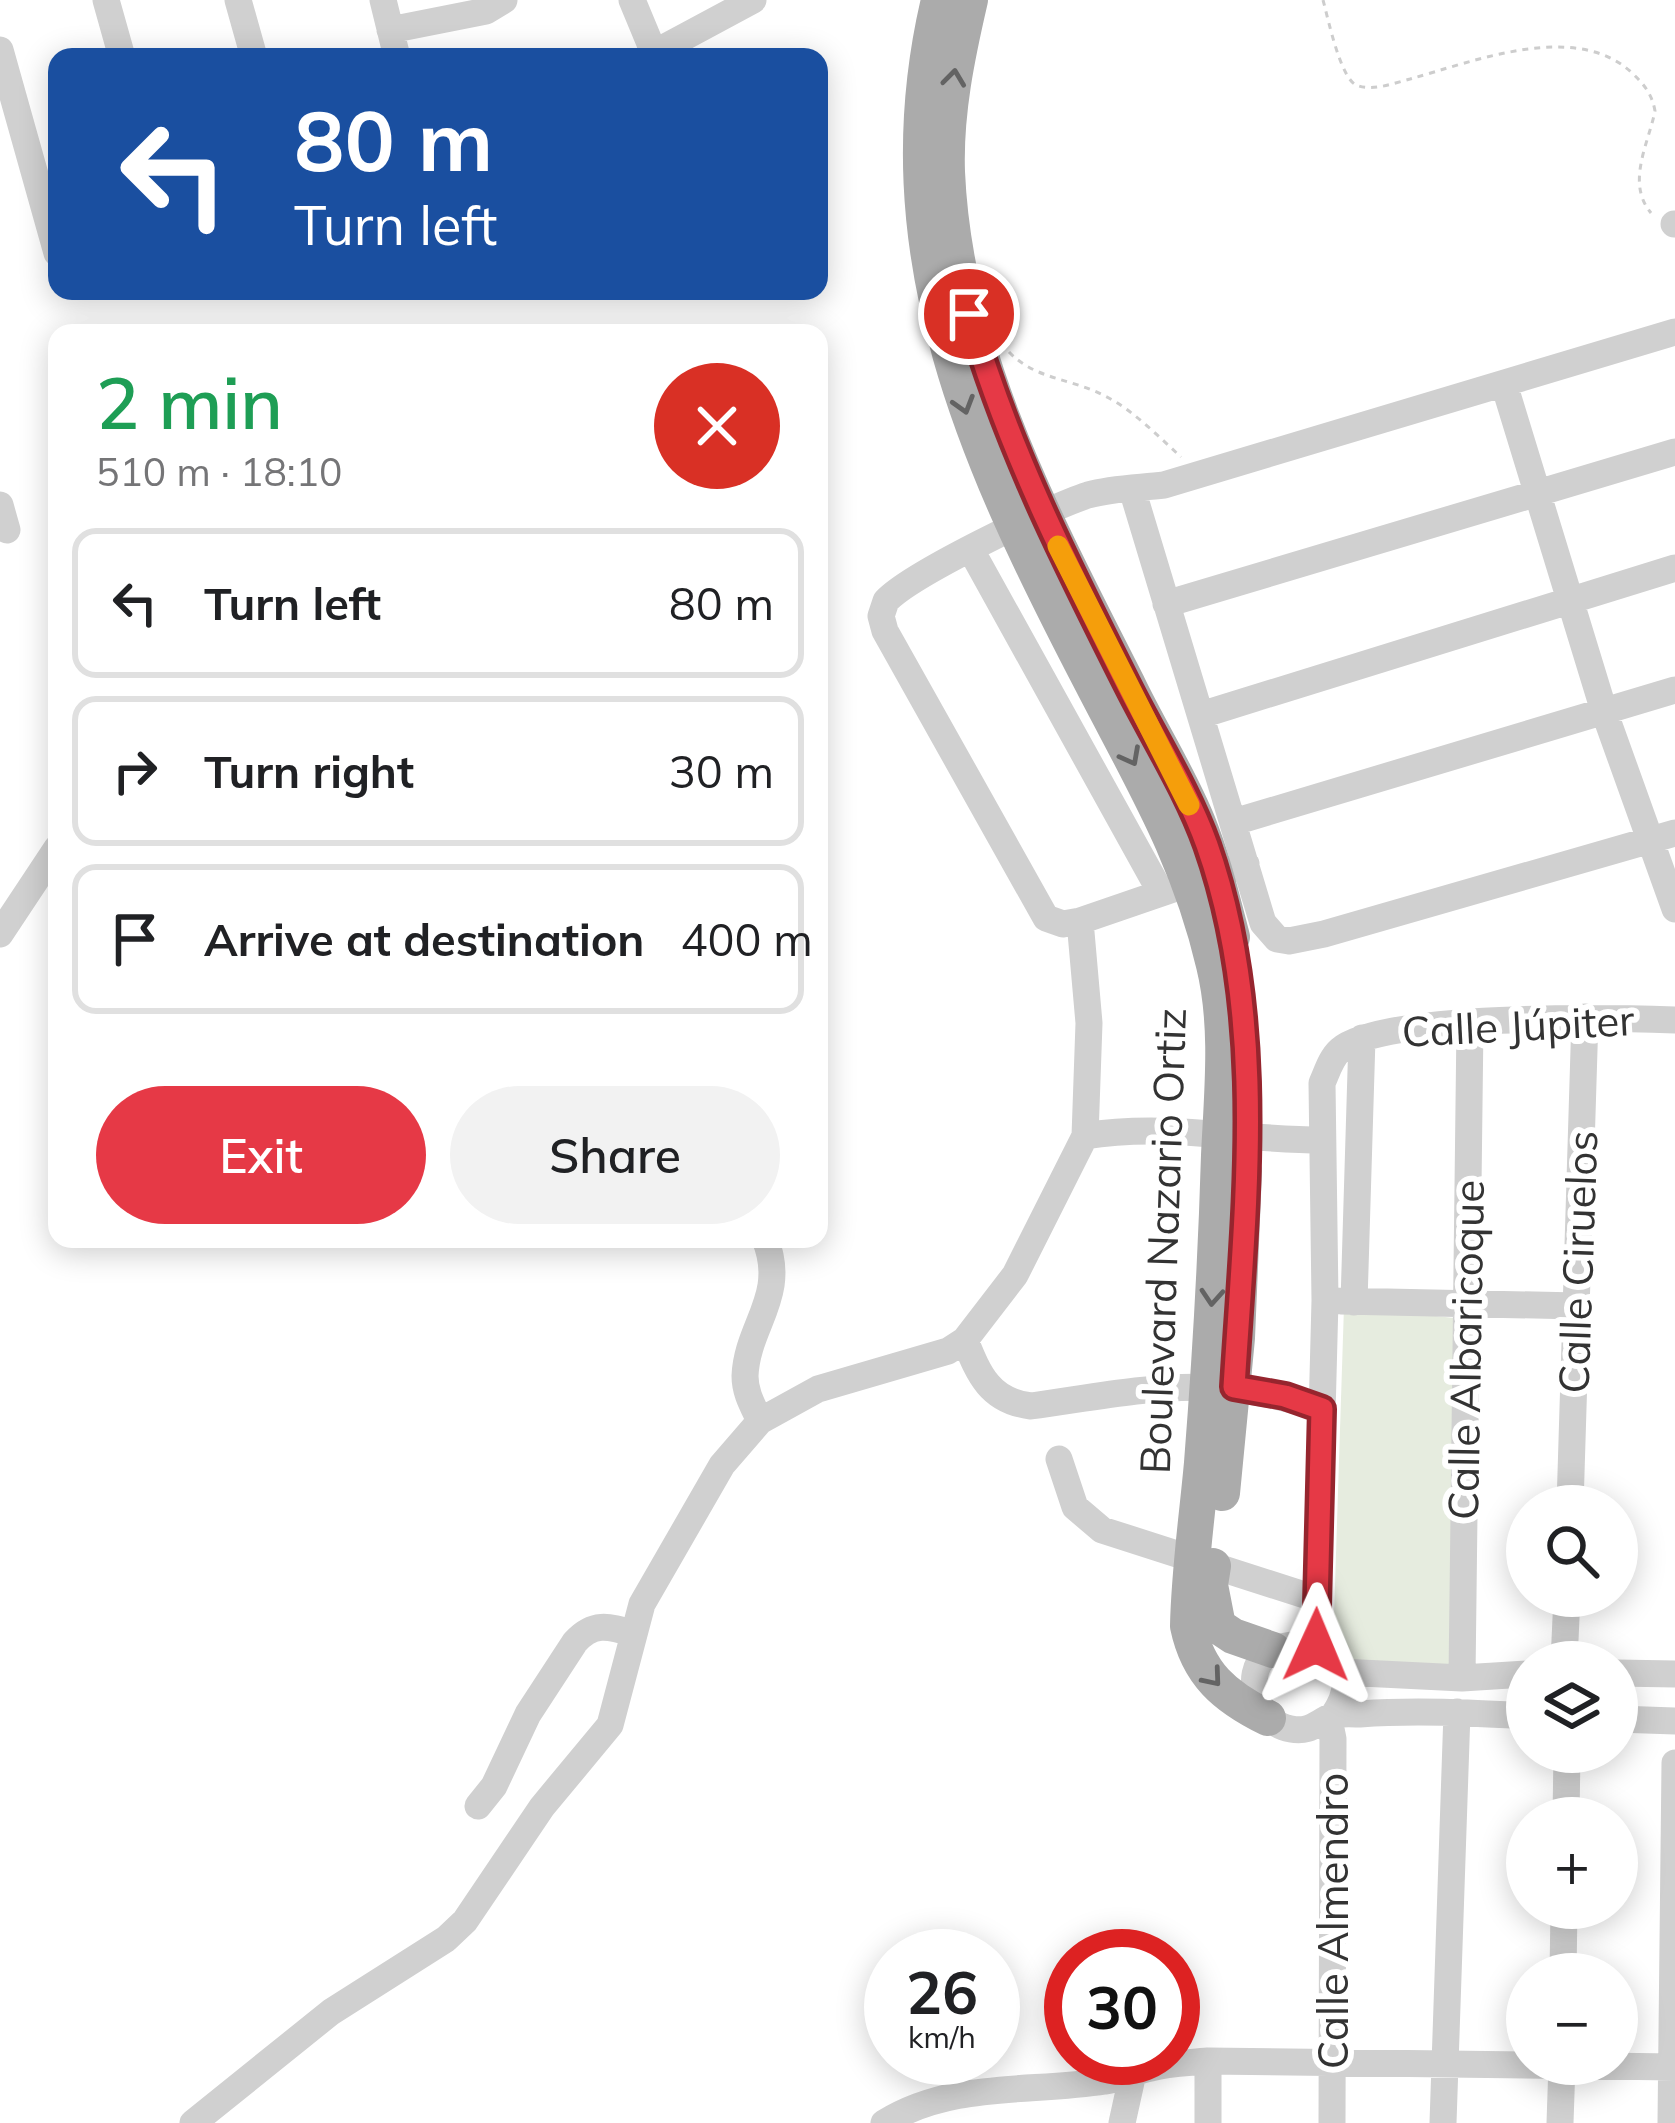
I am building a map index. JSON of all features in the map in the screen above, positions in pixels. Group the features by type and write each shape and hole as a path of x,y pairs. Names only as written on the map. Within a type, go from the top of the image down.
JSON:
{"main road":[{"name":"Boulevard Nazario Ortiz","path":"939,0 922,117 926,250 950,360 970,425 1029,522 1173,838 1203,878 1233,1137 1220,1386 1202,1564 1188,1626 1193,1651 1210,1680 1236,1702 1268,1718"},
{"name":"Boulevard Nazario Ortiz","path":"970,0 956,57 949,119 947,170 956,254 1029,522"},
{"name":"Boulevard Nazario Ortiz","path":"1202,1564 1218,1626 1273,1650"}],"street":[{"path":"106,0 119,48"},
{"path":"238,0 251,48"},
{"path":"383,0 394,44 504,0"},
{"path":"632,0 649,48"},
{"path":"664,48 753,0"},
{"path":"0,50 48,218"},
{"path":"1675,332 1164,485 1092,494 971,550 892,594 883,608 885,631 1039,910 1066,922 1203,878 1234,821 1675,690"},
{"path":"1504,384 1604,711 1664,837 1675,909"},
{"path":"1166,604 1675,452"},
{"path":"1132,489 1234,821"},
{"path":"971,550 1203,878 1263,923 1276,939 1289,941 1664,837"},
{"path":"1201,715 1675,568"},
{"path":"0,934 48,862"},
{"path":"193,2123 331,2012 446,1940 465,1922 542,1807 610,1724 642,1604 722,1466 760,1421 818,1390 929,1358 965,1340 1015,1274 1085,1136 1089,1023 1066,922"},
{"name":"Calle Júpiter","path":"1362,1038 1470,1023 1585,1017 1675,1020"},
{"name":"Calle Ciruelos","path":"1571,1485 1585,1017"},
{"name":"Calle Albaricoque","path":"1462,1678 1470,1023"},
{"path":"1316,1645 1325,1300 1322,1082 1341,1049 1362,1038 1354,1302"},
{"path":"1085,1136 1141,1129 1322,1140"},
{"path":"760,1421 746,1393 745,1373 771,1298 773,1276 766,1248"},
{"path":"1325,1300 1578,1306"},
{"path":"965,1340 979,1375 993,1393 1015,1404 1031,1406 1160,1386 1220,1386 1285,1396 1322,1409"},
{"path":"1059,1459 1066,1488 1087,1520 1102,1530 1317,1599"},
{"path":"478,1806 494,1786 528,1714 574,1642 606,1625 632,1633"},
{"path":"1328,1719 1343,1695 1336,1660 1316,1645 1301,1641 1273,1650 1256,1676 1259,1705 1268,1718 1295,1730 1328,1719 1457,1712 1506,1715"},
{"path":"1342,1672 1506,1675"},
{"path":"1638,1673 1675,1674"},
{"path":"1443,2123 1457,1712"},
{"name":"Calle Almendro","path":"1328,1719 1334,1739 1332,2123"},
{"path":"1638,1720 1675,1721"},
{"path":"1671,2123 1675,1762"},
{"path":"1200,2074 1334,2062 1506,2065"},
{"path":"1638,2066 1674,2067"},
{"path":"1192,2123 1208,2075"},
{"path":"1208,2075 1208,2123"},
{"path":"884,2123 905,2111 955,2096 1052,2085"},
{"path":"1122,2123 1130,2085"},
{"path":"1560,2123 1561,2085"}],"path":[{"path":"1323,0 1342,65 1353,84 1362,86 1380,87 1556,47 1616,58 1648,91 1655,111 1640,169 1640,199 1656,219 1674,224"},
{"path":"998,337 1035,374 1069,381 1113,400 1202,474"}],"shaded area":[{"path":"1344,1306 1454,1318 1452,1665 1354,1666 1333,1647"}],"slow traffic":[{"path":"1058,546 1189,805"}],"route":[{"path":"969,314 1001,415 1042,516 1197,819 1223,903 1242,995 1246,1055 1234,1387 1285,1396 1322,1409 1316,1645"}]}
